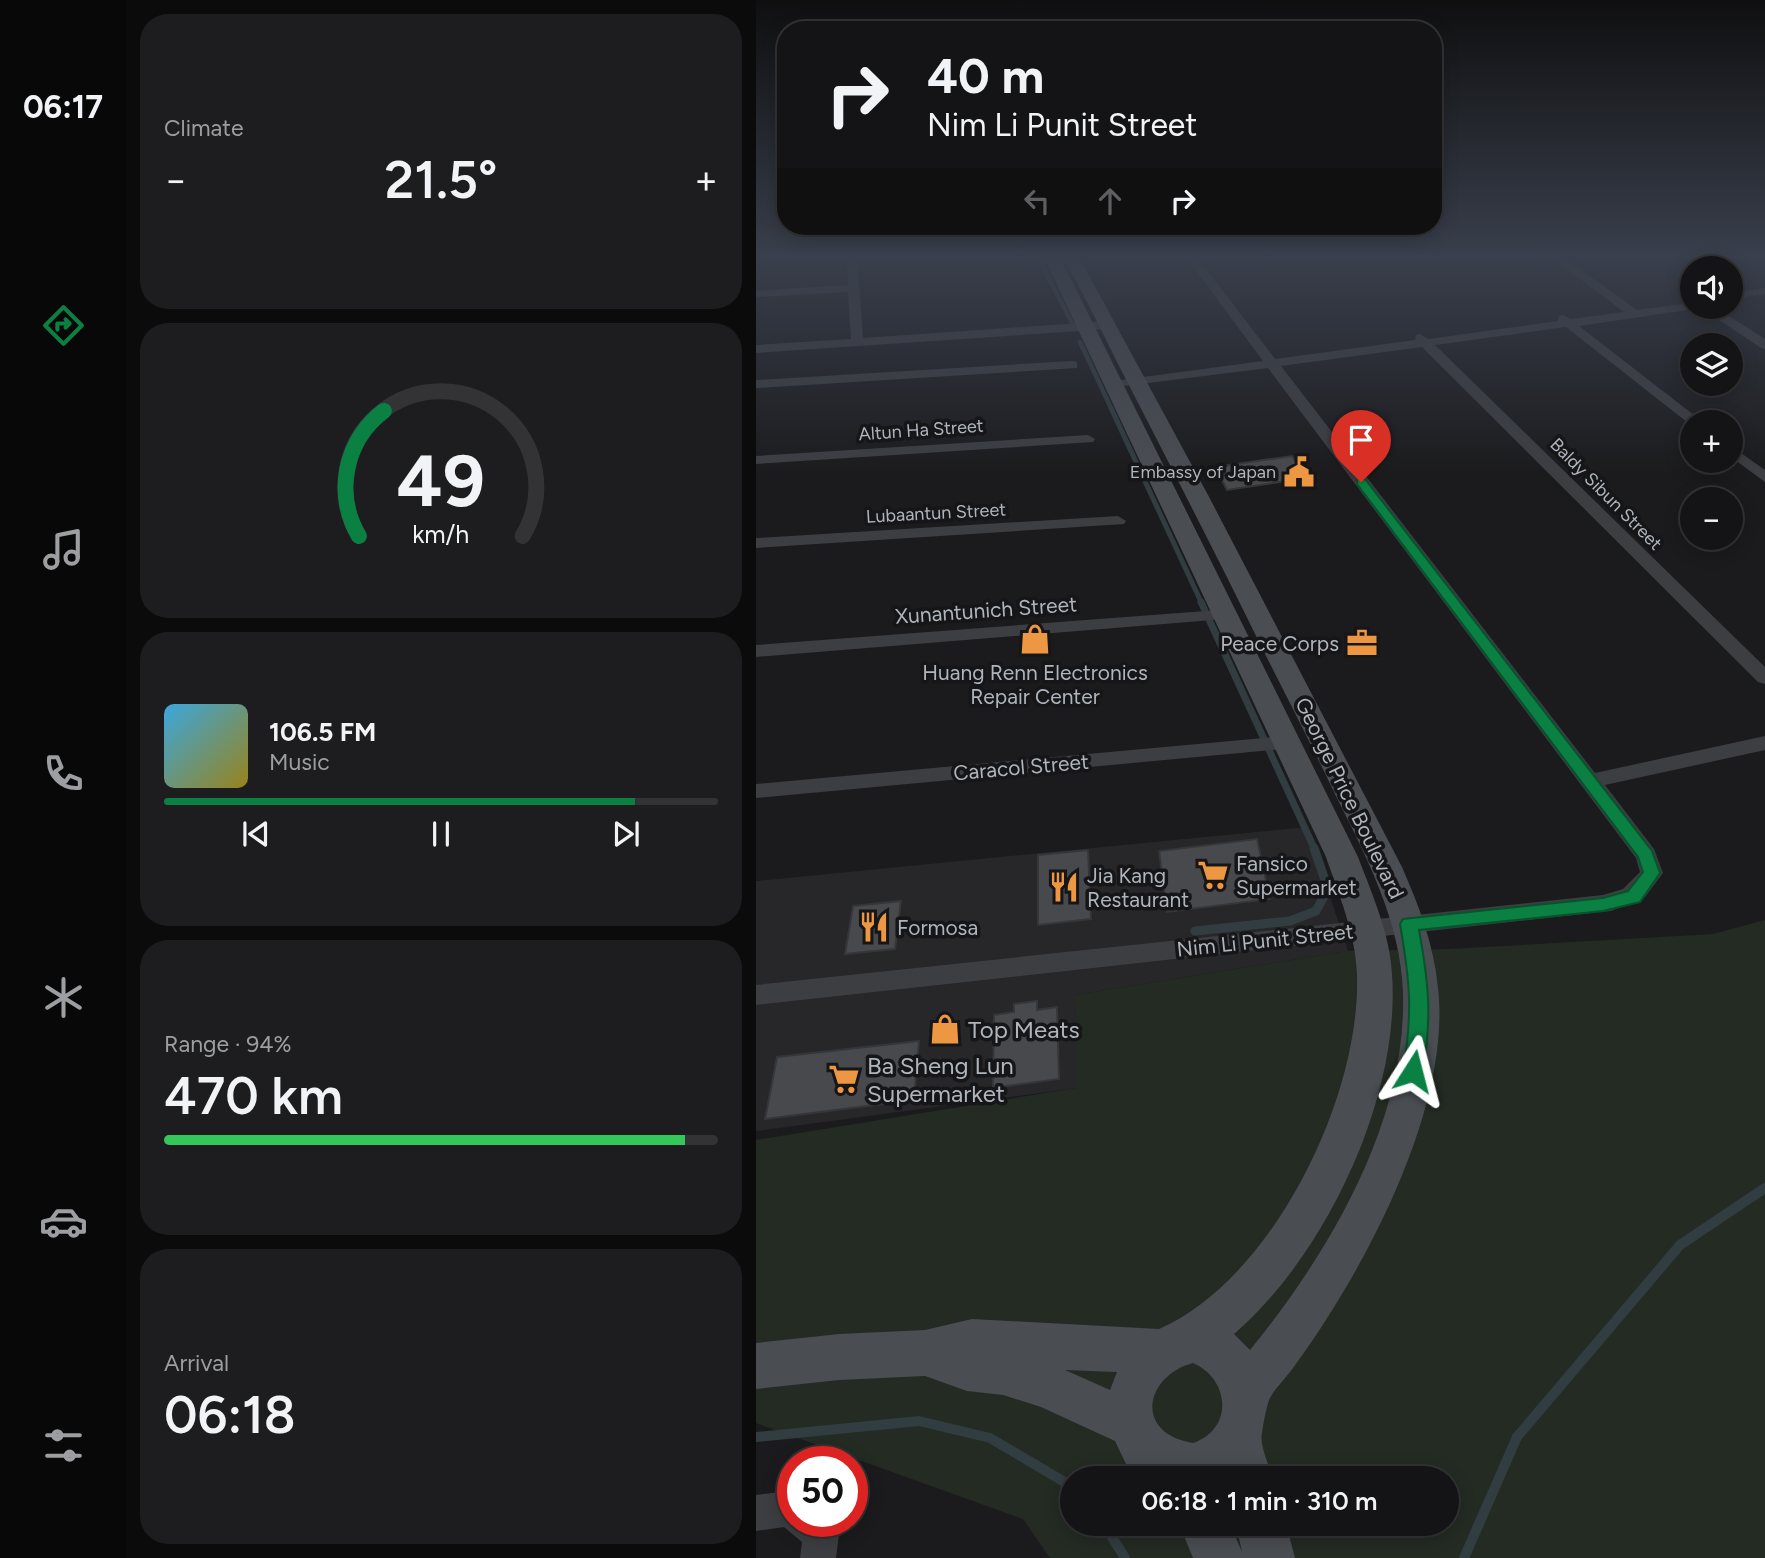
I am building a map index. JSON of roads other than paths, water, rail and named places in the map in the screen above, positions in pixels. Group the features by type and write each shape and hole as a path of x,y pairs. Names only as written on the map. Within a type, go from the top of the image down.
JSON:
{"main road":[{"name":"George Price Boulevard","path":"1098,330 1123,380 1187,536 1342,857 1365,929 1375,973 1375,1008 1362,1088 1316,1195 1263,1274 1218,1322 1175,1346"},
{"name":"George Price Boulevard","path":"1123,380 1217,532 1381,855 1409,924 1420,986 1421,1024 1413,1071 1394,1138 1374,1190 1331,1273 1247,1390"},
{"path":"1187,536 1217,532"},
{"path":"1348,1124 1394,1138"},
{"path":"756,1366 839,1357 925,1353 972,1342 1175,1346 1212,1344 1228,1355 1240,1371 1247,1390 1243,1457 1226,1451 1211,1462 1199,1466"},
{"path":"1169,1466 1142,1444 1133,1425 1130,1405 1134,1384 1144,1366 1175,1346"},
{"path":"925,1353 967,1368 1003,1372 1046,1385 1133,1425"},
{"path":"1209,1536 1219,1558"},
{"path":"1264,1536 1269,1558"}],"street":[{"path":"856,330 857,342"},
{"path":"756,349 1054,330"},
{"path":"1246,330 1590,781 1765,743"},
{"path":"1123,380 1504,330"},
{"path":"1575,330 1680,411"},
{"path":"1741,330 1765,345"},
{"name":"Baldy Sibun Street","path":"1422,340 1765,678"},
{"path":"756,384 1072,365"},
{"name":"Altun Ha Street","path":"756,460 1088,439"},
{"path":"1743,460 1765,477"},
{"name":"Lubaantun Street","path":"756,543 1118,521"},
{"name":"Xunantunich Street","path":"756,651 1219,615"},
{"name":"Caracol Street","path":"756,791 1287,743"},
{"name":"Nim Li Punit Street","path":"756,995 1603,905 1634,897 1652,873 1646,855 1590,781"},
{"path":"756,1513 777,1510"}],"waterway":[{"path":"1080,342 1112,410"},
{"path":"1111,408 1202,604"},
{"path":"1201,602 1315,850"},
{"path":"1195,931 1290,921 1316,911 1328,889 1314,848"},
{"path":"1464,1558 1517,1437 1680,1245 1765,1188"},
{"path":"756,1437 919,1421 990,1438 1060,1479"},
{"path":"1111,1536 1125,1558"}],"place":[{"name":"Embassy of Japan","path":"1299,472"},
{"name":"Huang Renn Electronics Repair Center","path":"1035,639"},
{"name":"Peace Corps","path":"1362,643"},
{"name":"Fansico Supermarket","path":"1213,875"},
{"name":"Jia Kang Restaurant","path":"1064,887"},
{"name":"Formosa","path":"874,927"},
{"name":"Top Meats","path":"945,1029"},
{"name":"Ba Sheng Lun Supermarket","path":"844,1079"}]}
